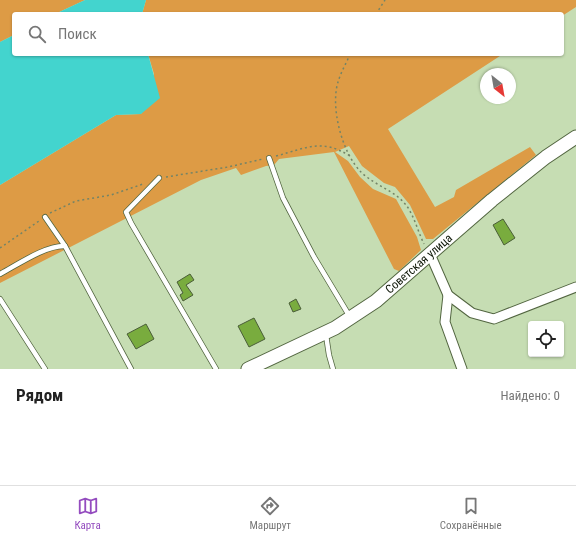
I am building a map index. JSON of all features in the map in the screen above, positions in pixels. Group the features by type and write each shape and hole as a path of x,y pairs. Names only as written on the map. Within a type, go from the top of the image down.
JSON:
{"street":[{"name":"Советская улица","path":"248,369 326,333 376,301 492,200 546,157 576,137"},
{"path":"430,254 448,295 472,313 494,319 576,287"},
{"path":"448,295 445,322 462,369"}],"lane":[{"path":"269,158 283,198 314,257 350,318"},
{"path":"159,178 126,212 216,369"},
{"path":"45,217 65,246 131,369"},
{"path":"0,274 41,253 60,246 65,246"},
{"path":"0,300 45,369"},
{"path":"326,333 333,369"}],"path":[{"path":"377,12 385,0"},
{"path":"349,56 338,80 335,106 341,135 350,156 365,175 374,183 393,192 407,206 430,254"},
{"path":"0,248 54,211 76,201 111,195 159,178 228,167 323,145 337,148 350,156"}],"shaded area":[{"path":"0,0 85,0 59,12 12,12 12,36 0,42"},
{"path":"146,0 576,0 576,7 564,15 564,12 143,12"},
{"path":"149,56 500,56 388,129 435,207 454,197 456,190 530,147 536,155 433,239 426,239 410,205 395,187 384,183 362,166 349,146 335,152 348,161 360,177 373,189 396,199 417,237 421,250 399,271 394,269 334,152 279,159 274,165 266,166 241,175 236,168 201,180 0,283 0,185 116,115 141,114 154,74"}],"water":[{"path":"85,0 146,0 143,12 59,12"},
{"path":"12,36 12,56 149,56 160,98 141,114 116,115 0,185 0,42"}],"building":[{"path":"503,219 515,238 504,245 493,225"},
{"path":"190,274 194,280 186,285 193,295 183,301 180,295 183,293 177,282"},
{"path":"296,299 301,309 293,312 289,303"},
{"path":"254,318 265,339 249,347 238,326"},
{"path":"146,324 154,339 136,349 127,334"}]}
